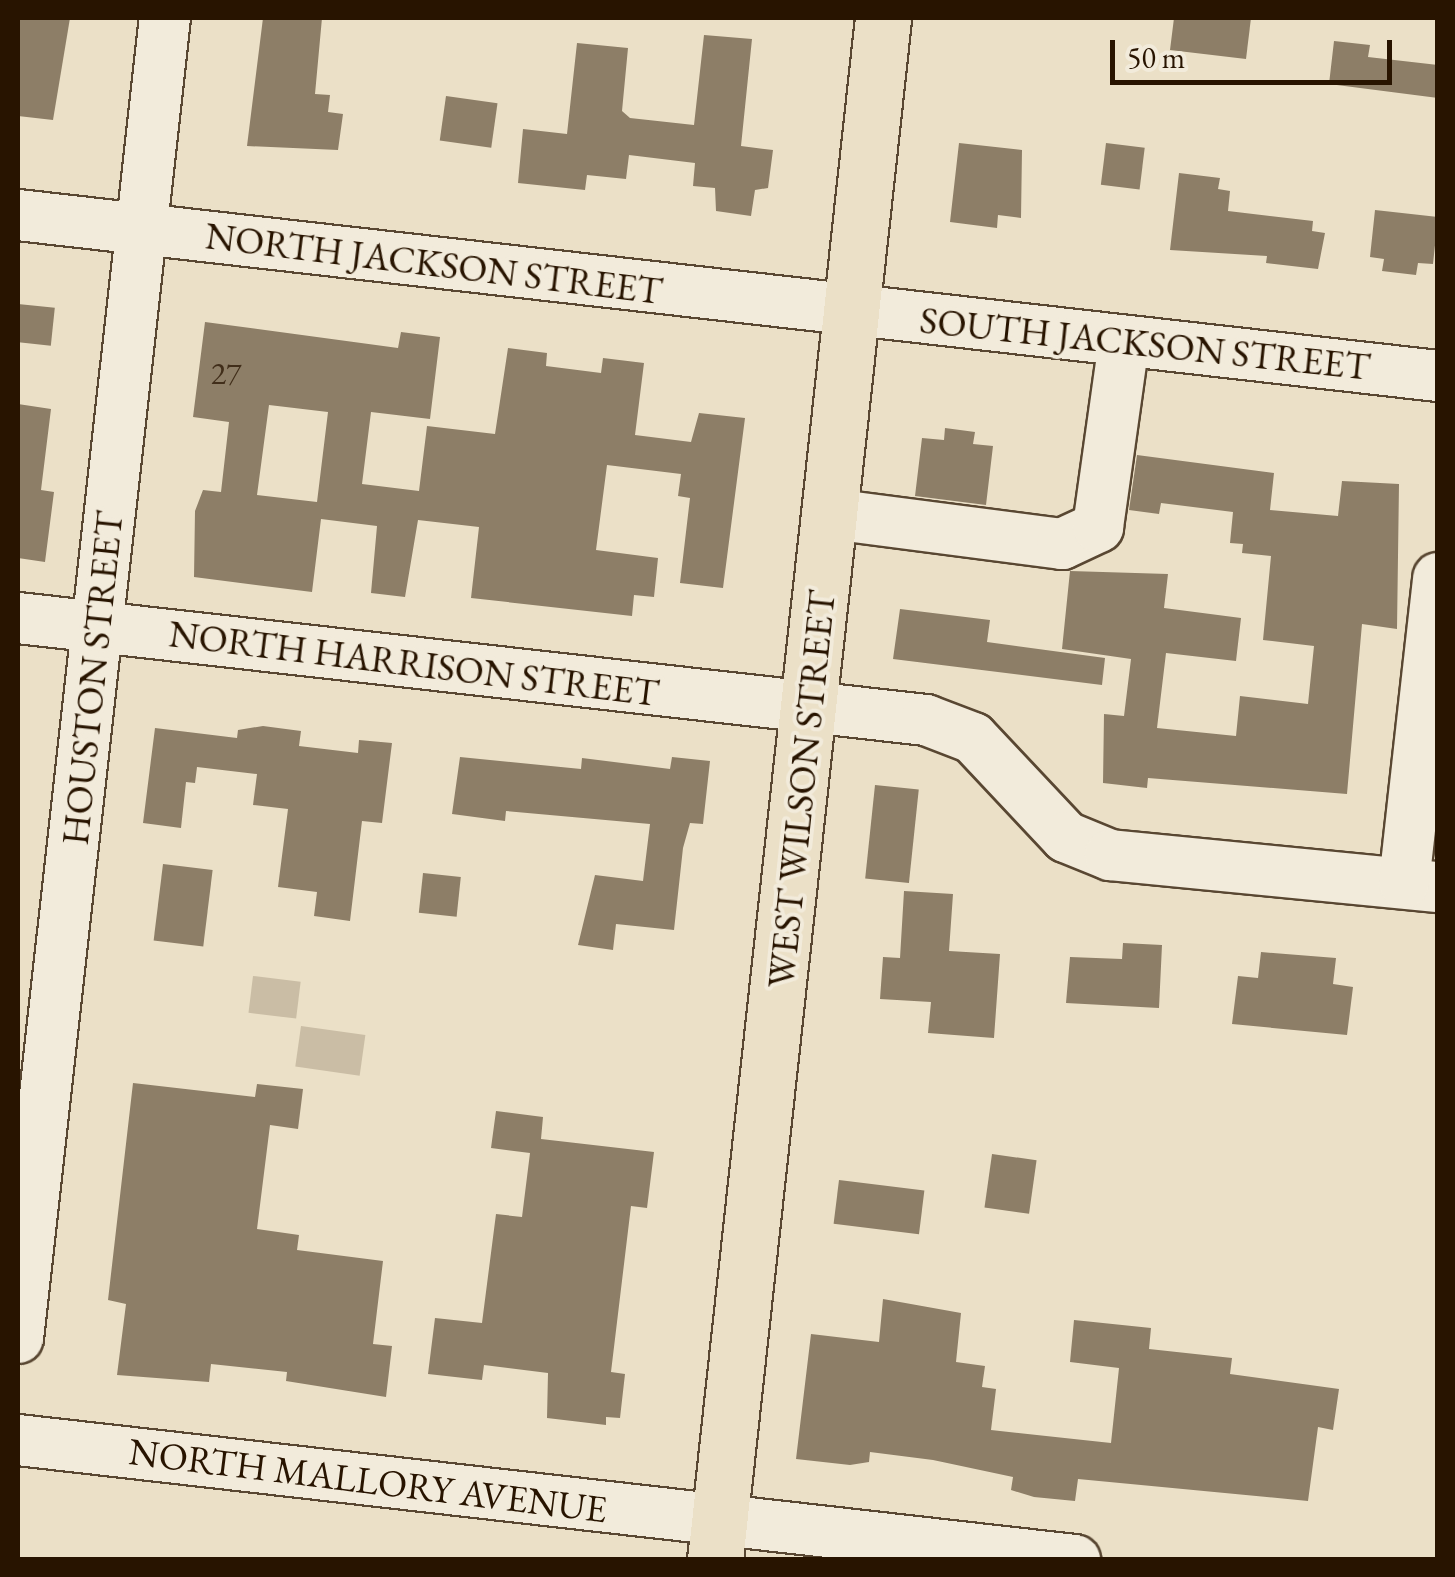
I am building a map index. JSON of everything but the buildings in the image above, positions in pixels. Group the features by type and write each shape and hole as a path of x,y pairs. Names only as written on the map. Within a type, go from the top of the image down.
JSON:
{"main road":[{"name":"WEST WILSON STREET","path":"717,1540 811,707 883,18"}],"street":[{"name":"HOUSTON STREET","path":"18,1338 165,18"},
{"name":"NORTH JACKSON STREET","path":"18,215 852,310"},
{"name":"SOUTH JACKSON STREET","path":"852,310 1438,376"},
{"path":"831,514 1062,544 1098,527 1124,341"},
{"path":"1421,884 1438,578"},
{"name":"NORTH HARRISON STREET","path":"18,618 926,720 973,738 1066,837 1110,854 1421,884"},
{"name":"NORTH MALLORY AVENUE","path":"18,1440 717,1540 1075,1560"}],"shaded area":[{"path":"253,976 301,982 296,1019 248,1013"},
{"path":"301,1026 365,1035 360,1076 295,1067"}]}
